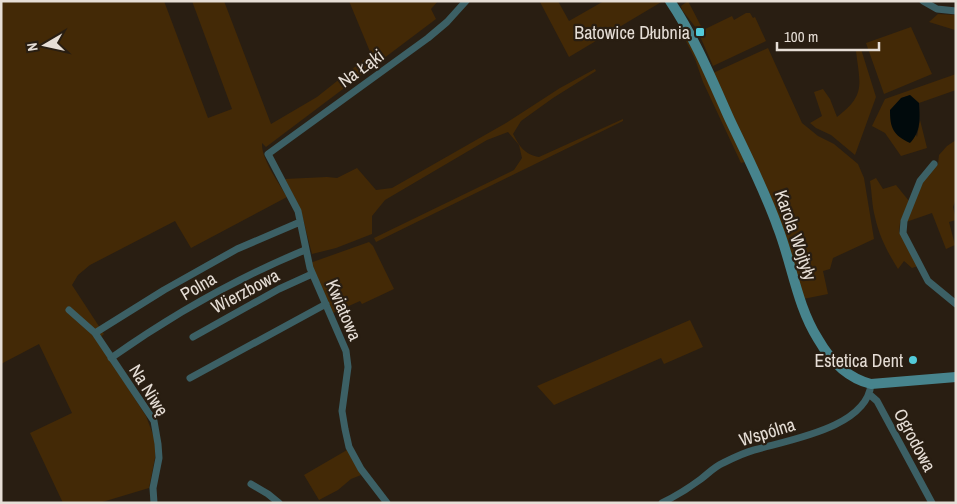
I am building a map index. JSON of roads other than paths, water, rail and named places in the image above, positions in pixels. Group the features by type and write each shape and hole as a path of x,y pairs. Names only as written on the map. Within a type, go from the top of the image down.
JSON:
{"street":[{"name":"Na Łąki","path":"268,154 428,38 466,1"},
{"name":"Karola Wojtyły","path":"670,1 690,33 764,191 785,246 812,328 822,346 838,366 870,389 956,377"},
{"path":"923,1 937,9 956,11"},
{"name":"Kwiatowa","path":"268,154 293,200 312,274 347,356 348,367 342,411 349,447 361,468 388,503"},
{"path":"934,164 920,181 904,220 903,233 928,281 956,304"},
{"path":"95,333 164,290 237,249 300,222"},
{"name":"Polna","path":"111,358 226,288 272,264 306,250"},
{"name":"Wierzbowa","path":"193,337 279,288 312,274"},
{"path":"190,378 326,304"},
{"name":"Na Niwę","path":"69,310 95,333 154,421 159,458 154,488 154,503"},
{"name":"Wspólna","path":"662,503 682,492 714,468 744,453 800,438 830,427 863,406 870,389"},
{"name":"Ogrodowa","path":"870,389 932,503"},
{"path":"251,484 279,503"}],"place":[{"name":"Batowice Dłubnia","path":"700,32"},
{"name":"Estetica Dent","path":"913,360"}]}
